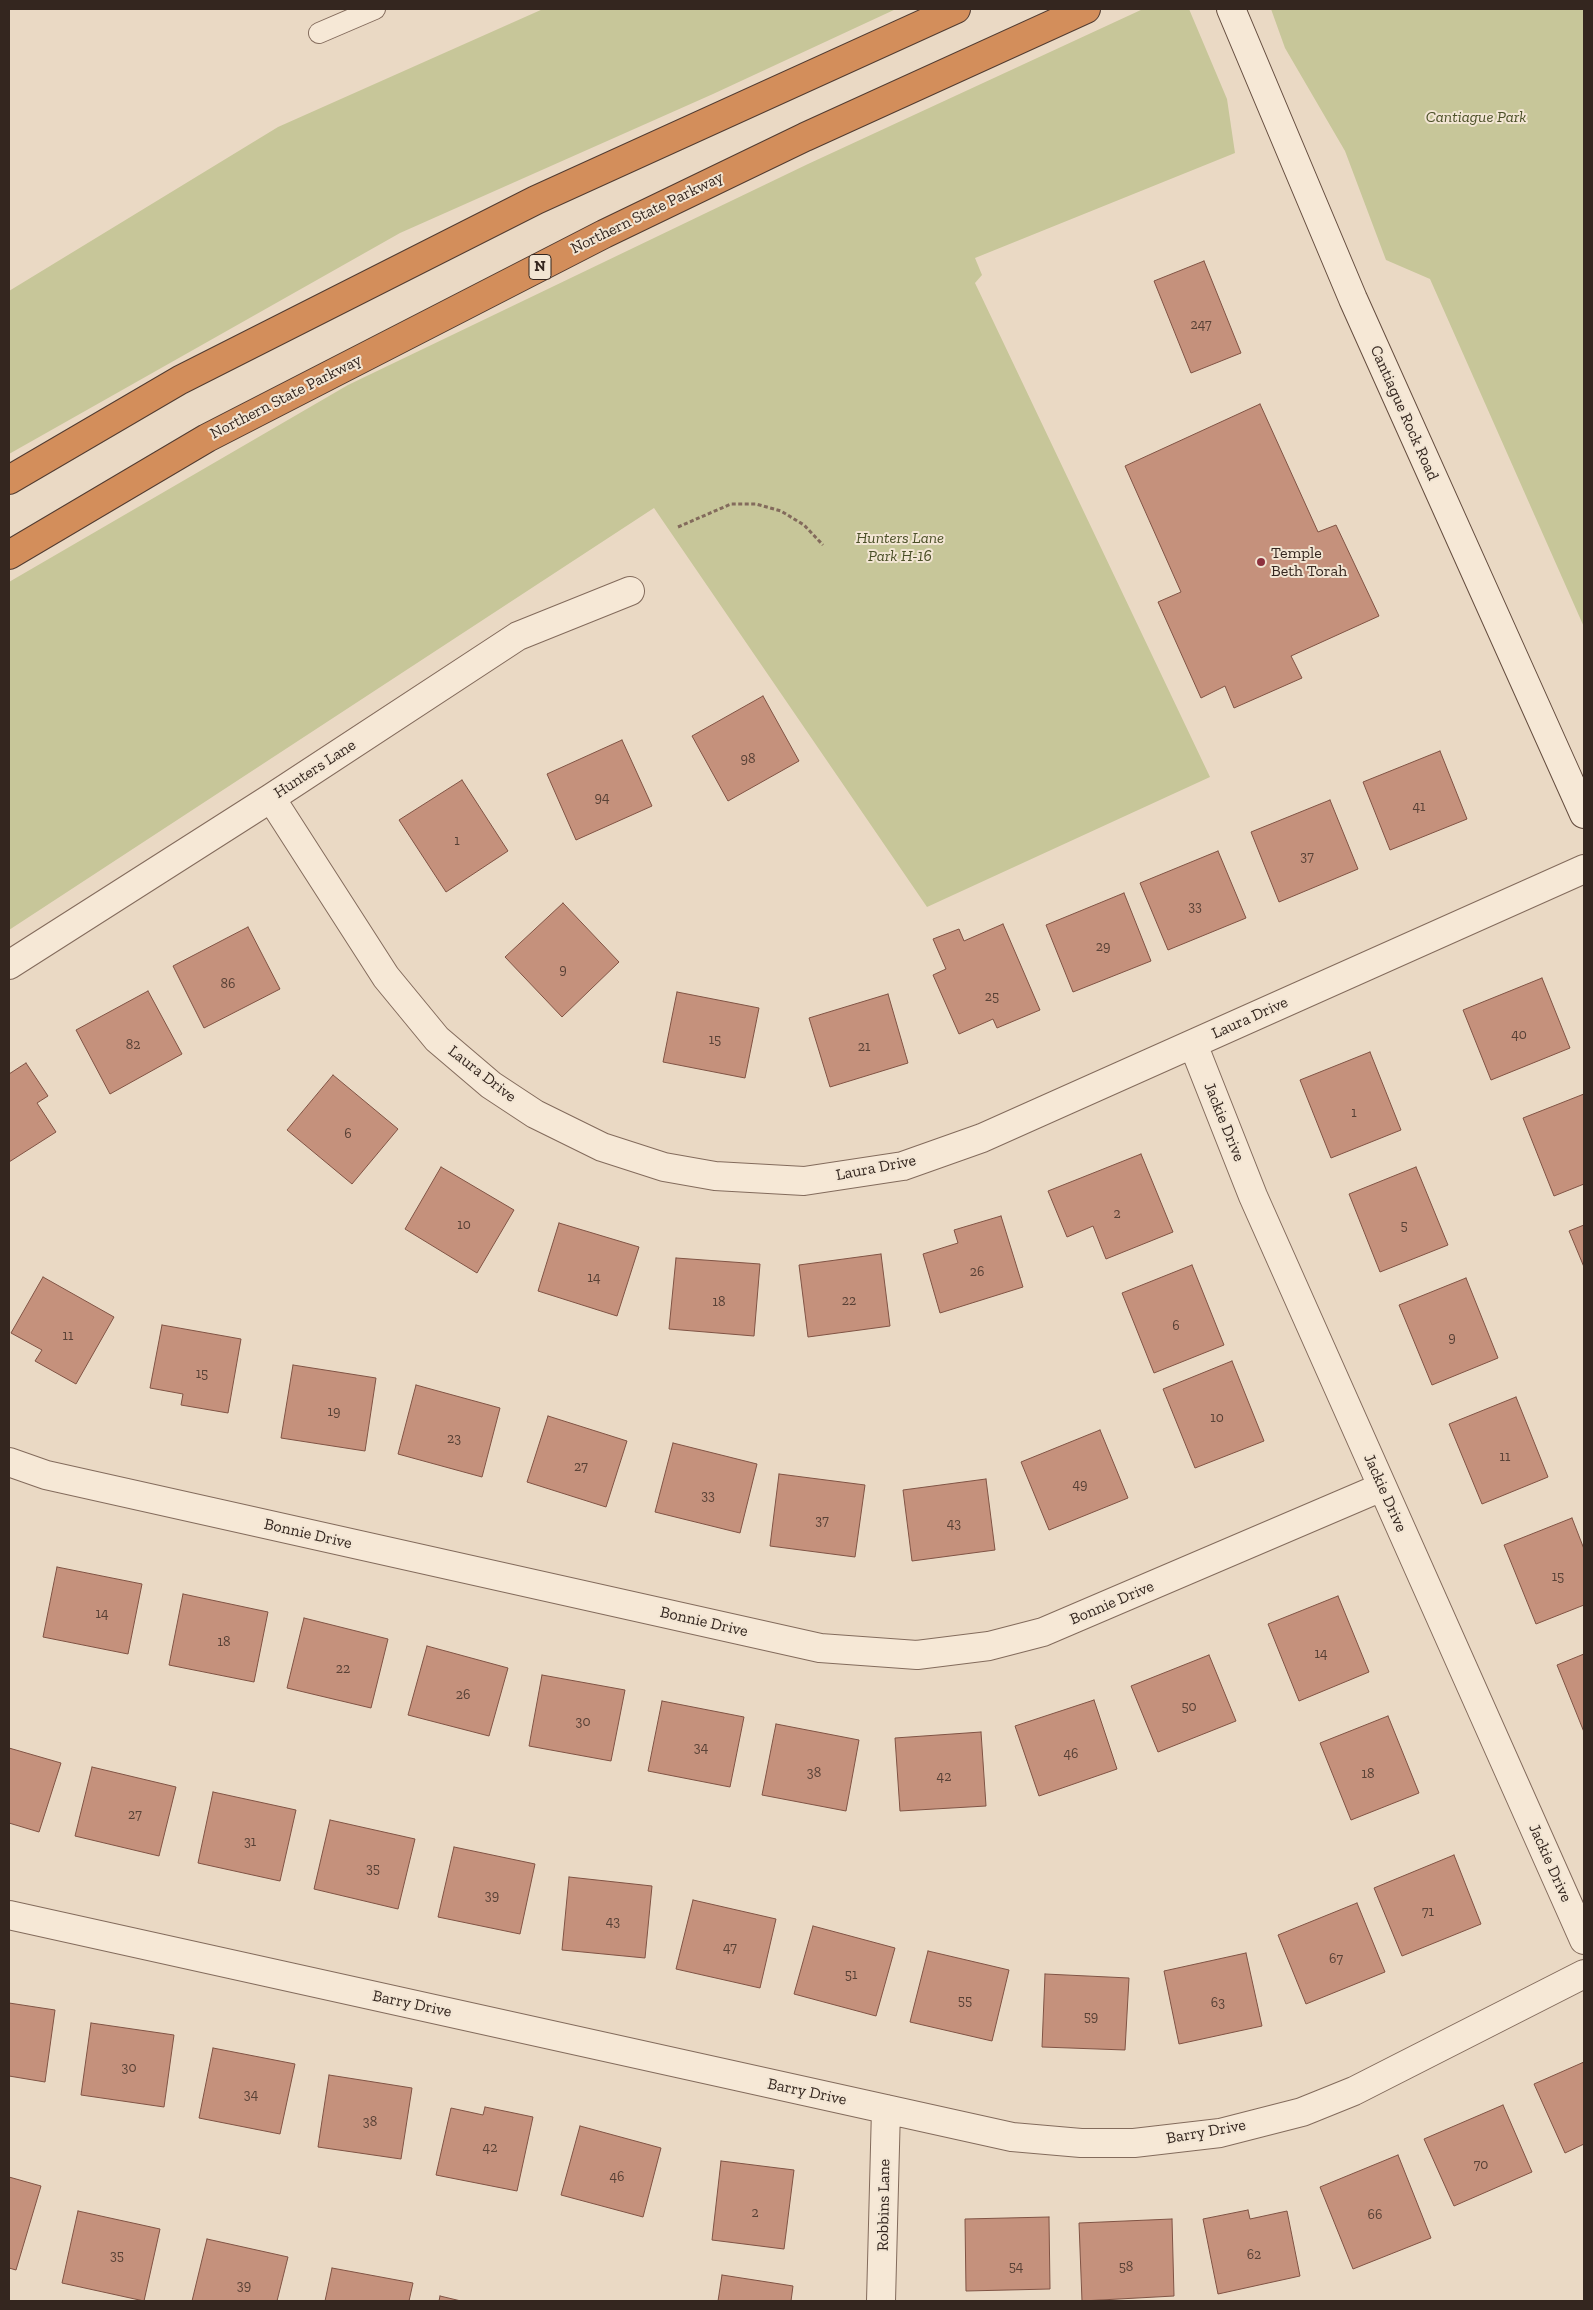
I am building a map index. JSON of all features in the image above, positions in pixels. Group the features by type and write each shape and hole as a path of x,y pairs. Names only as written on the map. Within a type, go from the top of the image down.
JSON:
{"highway":[{"path":"9,480 180,380 536,200 956,9"},
{"name":"Northern State Parkway","path":"9,555 207,438 604,234 805,137 1086,9"}],"street":[{"name":"Cantiague Rock Road","path":"1233,15 1352,299 1584,814"},
{"name":"Hunters Lane","path":"9,965 271,798 518,636 630,591"},
{"name":"Laura Drive","path":"271,798 386,977 437,1039 491,1085 535,1114 602,1147 664,1167 715,1176 804,1181 903,1166 982,1138 1584,869"},
{"name":"Jackie Drive","path":"1193,1044 1253,1196 1584,1940"},
{"name":"Bonnie Drive","path":"9,1462 55,1477 820,1648 917,1654 989,1646 1043,1632 1382,1487"},
{"name":"Barry Drive","path":"9,1915 1012,2137 1081,2143 1134,2143 1220,2133 1302,2112 1354,2091 1584,1974"},
{"name":"Robbins Lane","path":"881,2301 886,2109"}],"lane":[{"path":"319,33 375,9"}],"path":[{"path":"678,527 732,504 756,504 781,511 804,526 823,545"}],"green space":[{"path":"543,9 896,9 713,94 400,233 9,454 9,291 278,127"},
{"name":"Hunters Lane Park H-16","path":"1143,9 1189,9 1227,99 1235,153 975,258 982,275 975,283 1210,777 927,907 654,508 9,930 9,582 348,385 808,164"},
{"name":"Cantiague Park","path":"1271,9 1584,9 1584,627 1430,279 1386,260 1345,151 1285,48"}],"building":[{"path":"1204,261 1241,353 1191,373 1154,281"},
{"name":"Temple Beth Torah","path":"1260,404 1318,532 1336,525 1379,616 1291,656 1302,678 1234,708 1225,686 1201,698 1158,602 1181,592 1125,466"},
{"path":"763,696 799,761 728,801 692,736"},
{"path":"622,740 652,806 576,840 547,774"},
{"path":"1440,751 1467,819 1390,850 1363,782"},
{"path":"462,780 508,851 446,892 399,820"},
{"path":"1330,800 1358,869 1279,902 1251,832"},
{"path":"1218,851 1246,918 1168,950 1140,883"},
{"path":"1124,893 1151,961 1073,992 1046,925"},
{"path":"563,903 619,962 562,1017 505,957"},
{"path":"1003,924 1040,1010 997,1028 993,1019 959,1034 933,975 946,969 933,939 959,929 964,941"},
{"path":"248,927 280,989 204,1028 173,966"},
{"path":"1542,978 1570,1048 1491,1080 1463,1010"},
{"path":"148,991 182,1054 110,1094 76,1030"},
{"path":"677,992 759,1008 745,1078 663,1062"},
{"path":"888,994 908,1063 830,1087 809,1018"},
{"path":"1370,1052 1401,1130 1331,1158 1300,1080"},
{"path":"26,1063 48,1096 37,1103 56,1132 9,1162 9,1074"},
{"path":"333,1075 398,1129 352,1184 287,1130"},
{"path":"1584,1094 1584,1184 1554,1196 1523,1118"},
{"path":"1141,1154 1173,1232 1106,1259 1093,1226 1067,1237 1048,1191"},
{"path":"441,1167 514,1210 477,1273 405,1229"},
{"path":"1416,1167 1448,1245 1380,1272 1349,1194"},
{"path":"1001,1216 1023,1287 940,1313 923,1254 958,1243 954,1230"},
{"path":"559,1223 639,1247 617,1316 538,1291"},
{"path":"1584,1225 1584,1267 1569,1231"},
{"path":"881,1254 890,1326 808,1337 799,1265"},
{"path":"676,1258 760,1264 754,1336 669,1329"},
{"path":"1192,1265 1224,1345 1154,1373 1122,1293"},
{"path":"43,1277 114,1317 76,1384 35,1361 42,1350 11,1333"},
{"path":"1466,1278 1498,1358 1432,1385 1399,1305"},
{"path":"162,1325 241,1339 228,1413 181,1405 183,1394 150,1388"},
{"path":"1232,1361 1264,1441 1195,1468 1163,1389"},
{"path":"293,1365 376,1378 365,1451 281,1438"},
{"path":"416,1385 500,1408 482,1477 398,1454"},
{"path":"1516,1397 1548,1477 1482,1504 1449,1424"},
{"path":"548,1416 627,1441 606,1507 527,1482"},
{"path":"1100,1430 1128,1498 1049,1530 1021,1462"},
{"path":"673,1443 757,1464 740,1533 655,1512"},
{"path":"779,1474 865,1485 855,1557 770,1546"},
{"path":"986,1479 995,1550 912,1561 903,1490"},
{"path":"1572,1518 1584,1549 1584,1605 1536,1624 1504,1545"},
{"path":"57,1567 142,1584 128,1654 43,1637"},
{"path":"183,1594 268,1612 254,1682 169,1665"},
{"path":"1338,1596 1369,1672 1299,1701 1268,1624"},
{"path":"304,1618 388,1639 371,1708 287,1688"},
{"path":"427,1646 508,1668 489,1736 408,1715"},
{"path":"1584,1654 1584,1732 1557,1665"},
{"path":"1209,1655 1236,1721 1158,1752 1131,1686"},
{"path":"542,1675 625,1690 611,1761 529,1746"},
{"path":"1094,1700 1117,1769 1039,1796 1015,1726"},
{"path":"662,1701 744,1717 730,1787 648,1771"},
{"path":"1388,1716 1419,1793 1351,1820 1320,1743"},
{"path":"776,1724 859,1740 846,1811 762,1795"},
{"path":"981,1732 986,1806 900,1811 895,1738"},
{"path":"9,1748 61,1763 39,1832 9,1823"},
{"path":"92,1767 176,1787 159,1856 75,1836"},
{"path":"213,1792 296,1810 280,1881 198,1863"},
{"path":"330,1820 415,1839 398,1909 314,1889"},
{"path":"454,1847 535,1864 520,1934 438,1917"},
{"path":"1454,1855 1481,1924 1402,1956 1374,1888"},
{"path":"569,1877 652,1886 645,1958 562,1950"},
{"path":"693,1900 776,1919 760,1988 676,1969"},
{"path":"1357,1903 1385,1972 1306,2004 1278,1935"},
{"path":"813,1926 895,1948 876,2016 794,1994"},
{"path":"928,1951 1009,1970 992,2041 910,2022"},
{"path":"1246,1953 1262,2026 1179,2044 1164,1971"},
{"path":"1045,1974 1129,1978 1125,2050 1042,2047"},
{"path":"9,2003 55,2010 45,2082 9,2076"},
{"path":"91,2023 174,2035 164,2107 81,2095"},
{"path":"213,2048 295,2064 280,2134 199,2118"},
{"path":"1584,2062 1584,2144 1565,2153 1534,2084"},
{"path":"329,2075 412,2088 401,2159 318,2147"},
{"path":"1503,2105 1532,2172 1454,2206 1424,2139"},
{"path":"485,2107 533,2117 517,2191 436,2175 451,2108 483,2115"},
{"path":"580,2126 661,2148 643,2217 561,2195"},
{"path":"1398,2155 1431,2238 1353,2269 1320,2187"},
{"path":"721,2161 794,2170 784,2249 712,2240"},
{"path":"9,2177 41,2186 16,2270 9,2268"},
{"path":"1248,2210 1250,2219 1287,2211 1300,2276 1218,2294 1203,2219"},
{"path":"78,2211 160,2229 144,2301 62,2283"},
{"path":"1049,2217 1050,2289 966,2291 965,2219"},
{"path":"1172,2219 1174,2296 1082,2301 1079,2223"},
{"path":"207,2239 288,2257 277,2301 192,2301"},
{"path":"332,2268 413,2283 409,2301 325,2301"},
{"path":"722,2275 793,2286 791,2301 718,2301"},
{"path":"440,2296 461,2301 439,2301"}],"place":[{"name":"Temple Beth Torah","path":"1261,562"}]}
